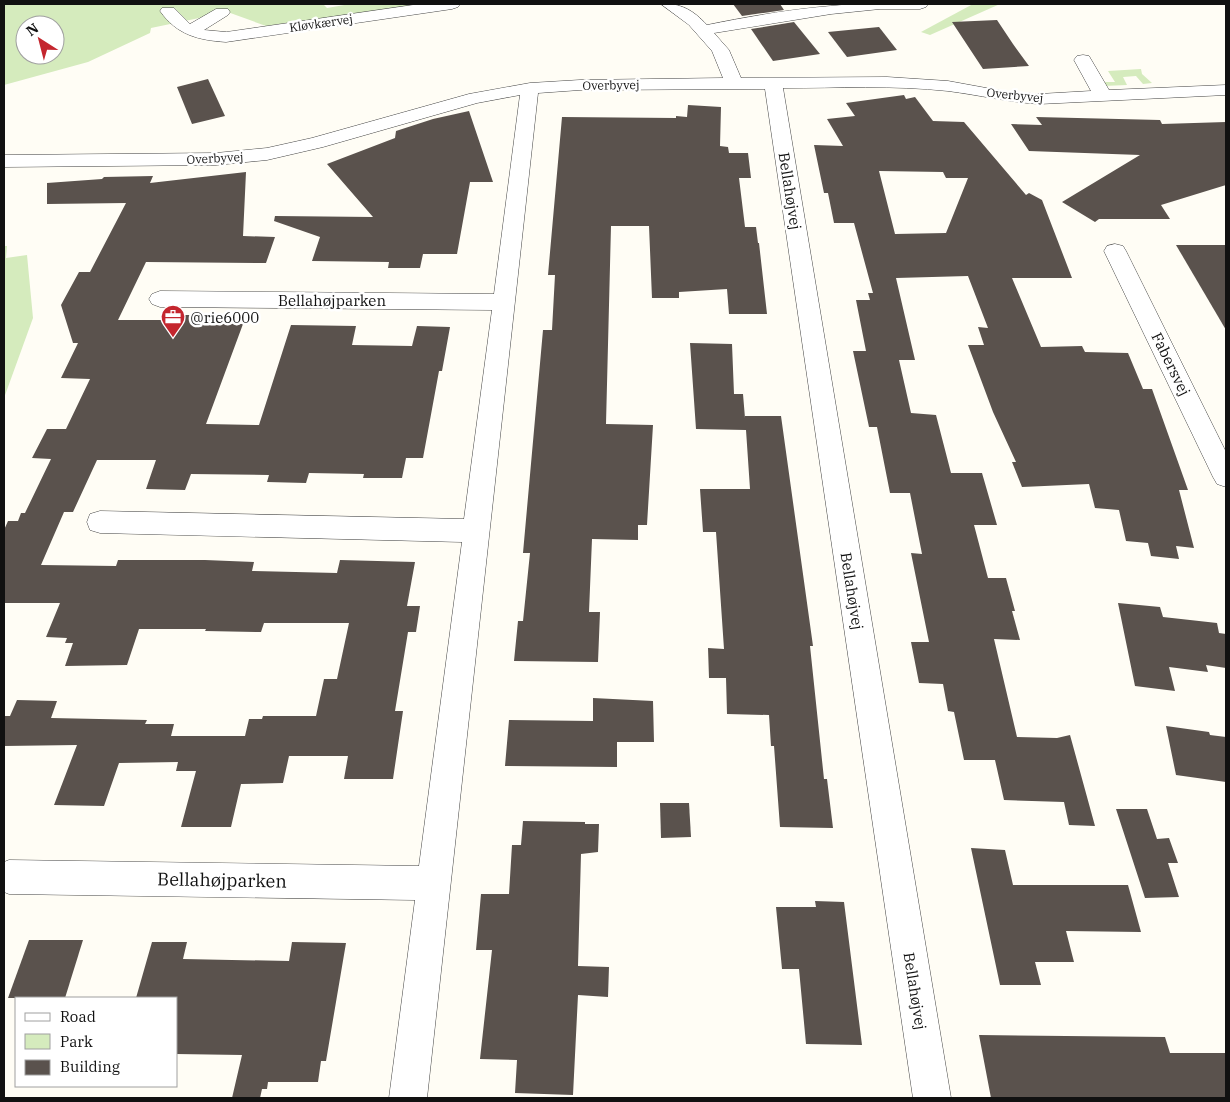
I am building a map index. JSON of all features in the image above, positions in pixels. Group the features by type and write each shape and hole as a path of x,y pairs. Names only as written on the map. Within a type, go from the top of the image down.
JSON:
{"street":[{"name":"Kløvkærvej","path":"168,11 178,24 190,31 209,36 226,37 447,4"},
{"path":"669,4 695,22 720,50 734,83"},
{"path":"702,31 754,20 840,8 877,4 920,4"},
{"path":"190,31 222,12"},
{"path":"1083,60 1103,96"},
{"name":"Overbyvej","path":"4,161 216,159 267,154 316,143 475,98 530,88 580,85 887,82 948,86 1008,97 1032,98 1226,90"},
{"name":"Bellahøjvej","path":"773,83 932,1098"},
{"path":"408,1098 530,88"},
{"name":"Fabersvej","path":"1115,251 1226,478"},
{"name":"Bellahøjparken","path":"160,299 504,302"},
{"path":"100,522 476,531"},
{"name":"Bellahøjparken","path":"9,877 434,883"}],"green space":[{"path":"4,4 323,4 327,8 350,4 424,4 266,26 222,10 204,17 151,28 150,33 88,62 4,85"},
{"path":"973,4 1000,4 930,35 921,32"},
{"path":"1141,69 1142,74 1152,83 1143,84 1136,76 1123,77 1127,85 1103,86 1100,82 1115,82 1108,71"},
{"path":"4,246 7,246 6,258 27,255 33,318 4,398"}],"building":[{"path":"733,4 780,4 784,10 742,16"},
{"path":"997,20 1029,66 983,69 952,22"},
{"path":"794,22 820,54 773,61 751,29"},
{"path":"879,27 897,50 847,57 828,32"},
{"path":"208,79 225,116 192,124 177,87"},
{"path":"904,95 906,99 915,97 933,121 964,122 1026,195 1029,193 1042,200 1072,278 1012,278 1041,347 1082,346 1085,352 1128,353 1143,389 1152,389 1188,490 1179,490 1194,548 1176,546 1179,559 1151,556 1148,543 1126,541 1119,510 1095,508 1089,484 1022,487 1012,462 1016,462 993,412 968,345 984,345 978,327 988,328 968,276 896,278 915,360 899,360 911,413 936,415 951,473 982,473 997,525 974,525 988,578 1006,578 1015,611 1012,611 1020,640 994,639 1017,737 1057,738 1070,735 1095,826 1069,825 1064,802 1004,800 995,760 964,760 954,712 948,711 943,684 919,683 911,642 929,642 911,553 922,554 910,493 890,493 877,427 869,427 853,351 866,351 856,300 870,300 868,293 873,293 854,223 834,223 828,193 824,193 814,145 843,146 827,119 855,116 846,103","holes":["879,171 943,172 946,178 968,178 946,233 895,234"]},
{"path":"688,105 721,107 720,146 728,147 729,153 748,153 751,178 739,178 745,227 756,227 767,314 729,314 727,289 679,292 679,298 652,298 649,226 611,226 606,424 653,425 647,525 638,525 638,540 592,539 589,612 600,612 598,662 514,661 518,621 523,621 530,553 523,553 543,330 552,330 555,275 548,275 562,117 687,117"},
{"path":"469,111 493,182 470,182 457,254 423,254 420,268 388,268 389,262 312,261 320,237 274,221 275,216 373,217 327,164 395,138 396,131 433,119"},
{"path":"1036,117 1160,120 1162,124 1226,122 1226,185 1161,205 1170,219 1099,219 1095,222 1062,202 1140,155 1029,151 1011,124 1042,125"},
{"path":"246,172 243,236 275,237 266,263 146,262 118,320 175,320 177,315 214,315 211,323 243,324 206,424 259,425 291,325 356,326 352,345 412,346 417,326 450,327 442,371 439,371 423,458 406,458 402,478 363,478 364,474 309,473 306,483 267,482 269,475 191,474 185,490 146,489 156,460 97,460 73,512 64,512 41,565 116,566 118,560 205,560 254,562 252,571 337,573 340,560 415,562 407,606 420,606 416,632 408,632 395,711 403,711 393,779 344,779 348,756 289,756 283,783 241,784 231,827 181,827 196,771 176,771 178,762 119,763 104,806 54,805 77,745 4,746 4,716 10,716 17,700 57,701 51,718 147,720 145,724 174,724 171,736 245,736 249,719 262,719 263,716 316,716 324,679 337,679 349,623 264,623 261,632 205,631 206,629 139,629 127,665 65,666 73,643 65,643 67,638 46,637 60,603 4,603 4,530 8,521 18,521 21,513 25,513 51,459 32,458 47,429 66,429 90,379 61,378 78,343 73,343 61,305 79,272 90,272 126,203 47,204 47,183 102,179 104,177 153,176 150,183"},
{"path":"1176,245 1226,245 1226,330"},
{"path":"690,343 732,344 734,394 743,394 745,418 745,416 781,416 813,646 810,646 824,779 827,779 833,828 780,827 774,746 771,746 769,715 727,714 726,678 709,678 708,648 724,649 716,532 703,532 700,489 750,489 746,430 696,429"},
{"path":"1118,603 1160,607 1163,617 1217,623 1219,633 1226,634 1226,668 1206,665 1208,672 1169,667 1175,691 1135,686"},
{"path":"593,698 653,701 654,742 617,742 617,767 505,766 509,720 593,721"},
{"path":"1166,726 1209,732 1210,735 1226,737 1226,782 1176,775"},
{"path":"660,803 689,803 691,837 661,838"},
{"path":"1116,809 1147,809 1157,839 1169,838 1178,863 1168,863 1179,897 1145,898"},
{"path":"523,821 599,824 598,852 581,854 578,966 609,967 608,997 578,995 573,1095 515,1093 517,1060 480,1059 492,950 476,950 481,894 509,894 512,845 521,845"},
{"path":"971,848 1005,850 1013,885 1128,885 1141,932 1066,931 1074,962 1035,962 1041,985 1000,985"},
{"path":"815,901 844,902 862,1045 806,1044 799,969 782,969 776,907 816,907"},
{"path":"29,940 83,940 65,997 8,998"},
{"path":"152,942 187,942 183,959 289,961 292,942 346,943 326,1061 321,1061 318,1082 268,1082 267,1089 262,1089 260,1098 232,1098 242,1055 178,1054 178,997 136,997"},
{"path":"979,1035 1165,1037 1170,1053 1226,1053 1226,1098 991,1098"}],"place":[{"name":"@rie6000","path":"173,338"}]}
